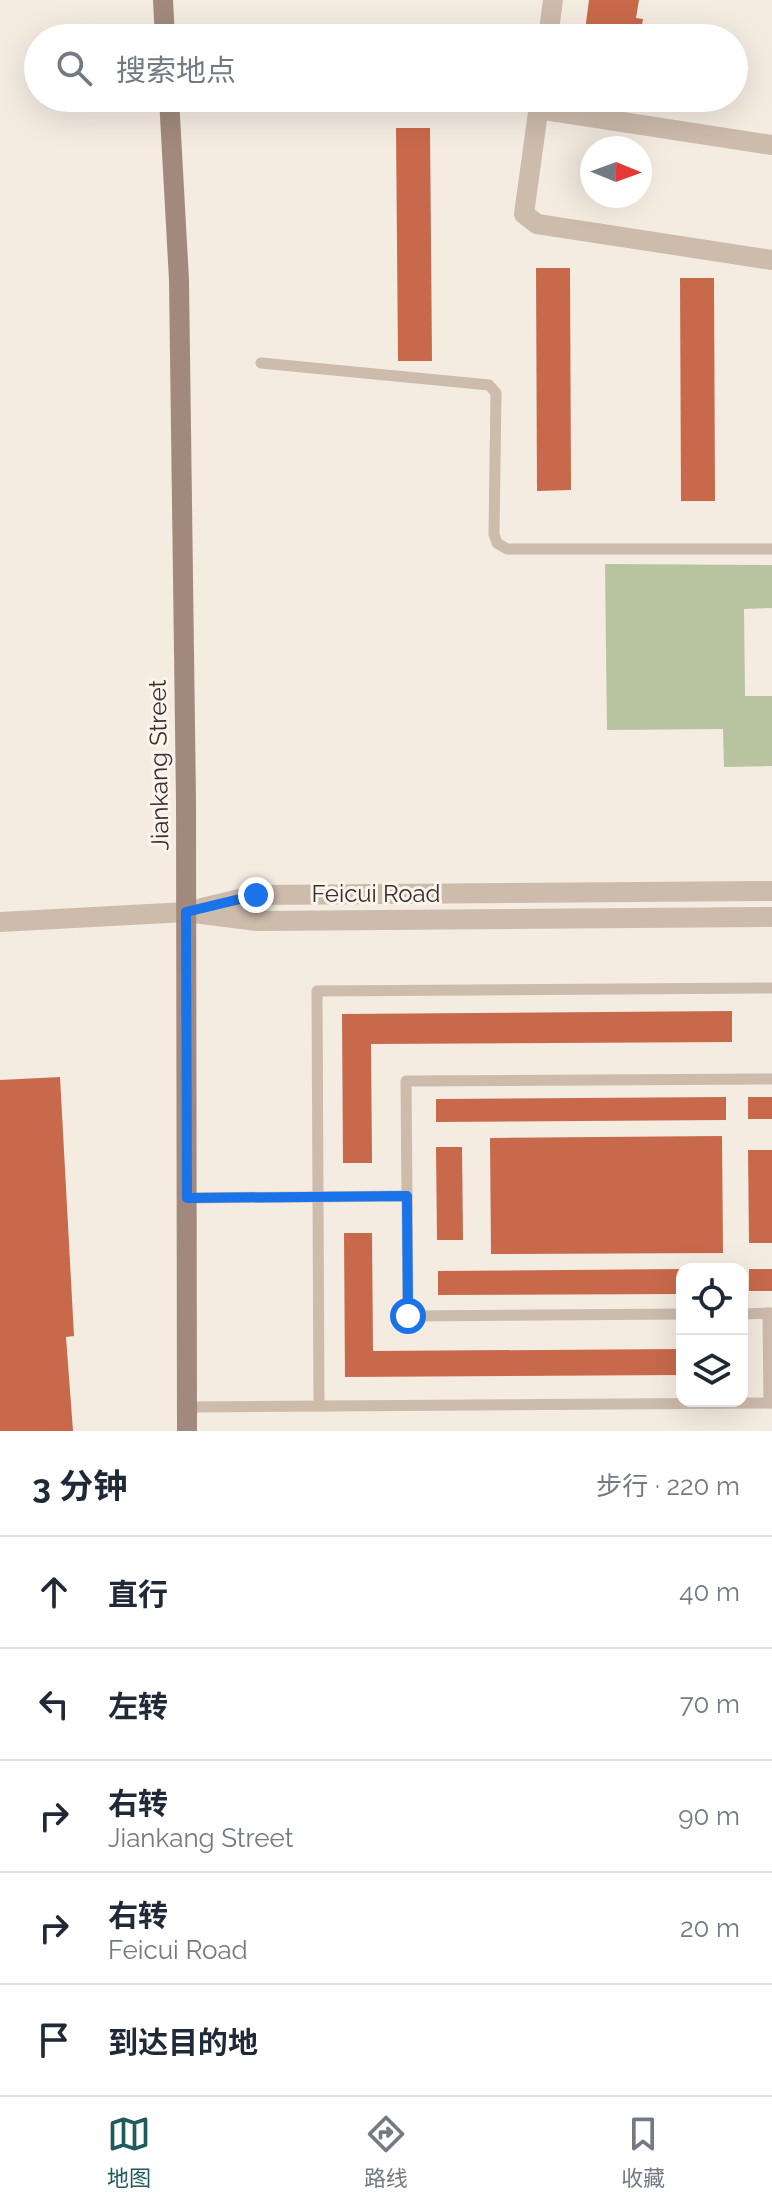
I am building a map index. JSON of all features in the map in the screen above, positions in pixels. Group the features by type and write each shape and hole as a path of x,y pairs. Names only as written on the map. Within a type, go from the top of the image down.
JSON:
{"main road":[{"path":"163,0 164,24"},
{"name":"Jiankang Street","path":"170,112 179,280 186,912 187,1431"}],"street":[{"path":"550,24 553,0"},
{"path":"538,112 524,214 537,224 772,260"},
{"path":"584,112 772,145"},
{"name":"Feicui Road","path":"186,912 256,895 772,891"},
{"path":"0,922 186,912"},
{"name":"Feicui Road","path":"186,912 257,921 772,917"}],"lane":[{"path":"261,363 489,385 496,393 494,534 497,543 507,549 772,549"},
{"path":"319,1406 317,991 772,988"},
{"path":"676,1314 408,1316 406,1081 772,1079"},
{"path":"187,1198 407,1196"},
{"path":"187,1407 770,1403 770,1313 748,1314"}],"green space":[{"path":"605,564 772,565 772,608 744,609 745,696 772,696 772,766 724,767 723,729 607,730"}],"building":[{"path":"589,0 639,0 636,18 643,19 642,24 586,24"},
{"path":"396,128 430,128 432,361 398,361"},
{"path":"536,268 570,268 571,490 537,491"},
{"path":"680,278 714,278 715,501 681,501"},
{"path":"732,1011 732,1042 371,1044 372,1163 343,1163 342,1014"},
{"path":"60,1077 74,1336 66,1337 73,1431 0,1431 0,1080"},
{"path":"726,1097 726,1120 436,1122 436,1099"},
{"path":"748,1097 772,1097 772,1119 748,1119"},
{"path":"722,1136 723,1253 491,1254 490,1138"},
{"path":"436,1147 462,1147 463,1240 437,1240"},
{"path":"748,1150 772,1150 772,1243 749,1243"},
{"path":"344,1233 372,1233 373,1351 676,1349 676,1375 345,1377"},
{"path":"676,1269 676,1294 438,1295 438,1271"},
{"path":"749,1269 772,1269 772,1291 749,1291"}],"route":[{"path":"256,895 186,912 187,1198 407,1196 408,1316"}]}
